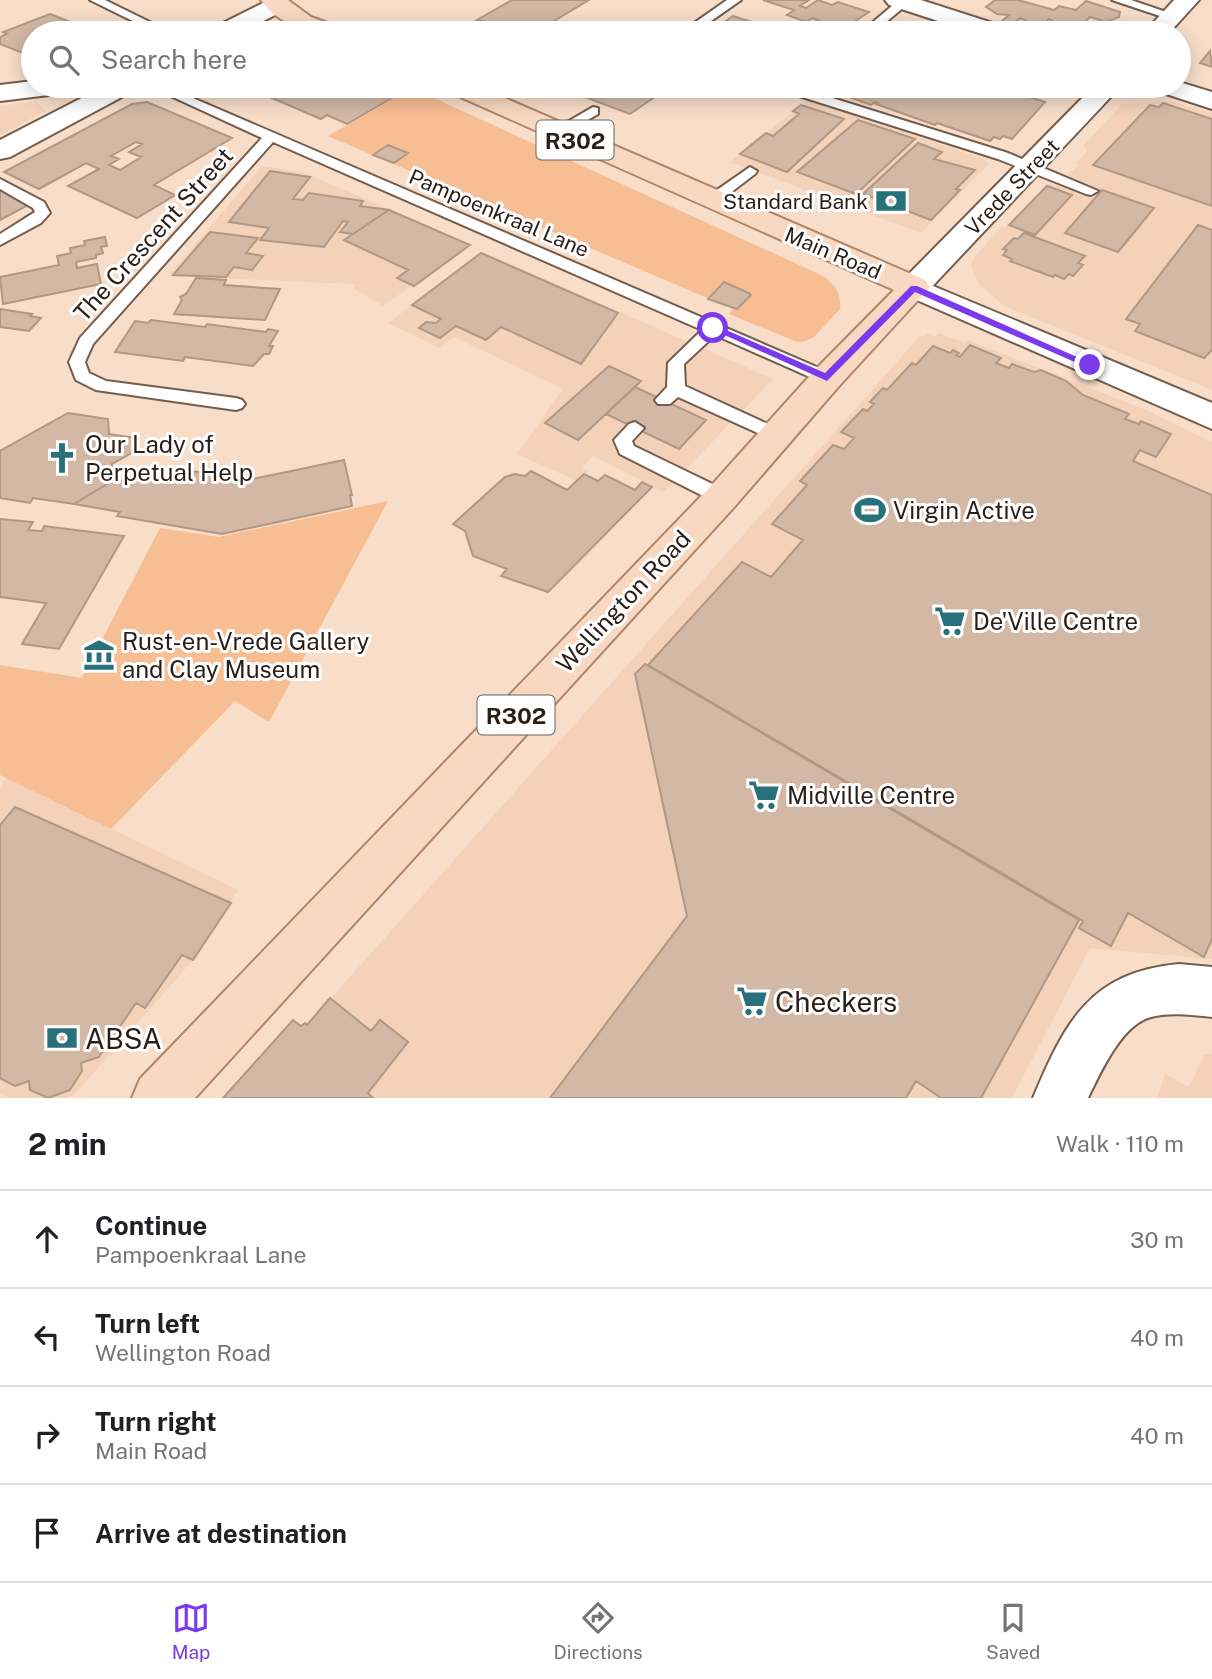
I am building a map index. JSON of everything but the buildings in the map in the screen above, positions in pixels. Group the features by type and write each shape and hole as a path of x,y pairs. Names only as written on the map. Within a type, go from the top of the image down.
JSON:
{"main road":[{"path":"309,0 334,21"},
{"path":"280,2 302,21"},
{"name":"Main Road","path":"482,98 914,288"},
{"name":"Wellington Road","path":"159,1098 722,497 827,378 914,288"}],"street":[{"path":"901,1 962,21"},
{"path":"244,21 280,2"},
{"path":"0,93 21,90"},
{"path":"1191,94 1212,101"},
{"path":"0,151 101,98"},
{"name":"Vrede Street","path":"914,288 1097,98"},
{"name":"Main Road","path":"914,288 1212,417"},
{"path":"1060,1098 1093,1032 1107,1015 1125,1002 1146,993 1169,989 1212,992"}],"lane":[{"path":"96,0 141,21"},
{"path":"704,21 735,0"},
{"path":"1118,0 1172,16"},
{"path":"879,21 901,1"},
{"name":"Pampoenkraal Lane","path":"183,98 827,378"},
{"path":"827,98 1003,156 1091,191"},
{"path":"557,132 593,111"},
{"name":"The Crescent Street","path":"236,404 102,386 82,376 78,367 78,356 86,342 271,136"},
{"path":"712,200 750,171"},
{"path":"0,183 43,210 36,220 0,240"},
{"path":"713,328 676,363 670,395 777,435"},
{"path":"635,428 623,440 626,450 722,497"}],"shaded area":[{"path":"394,98 434,98 821,275 836,289 840,298 840,309 814,337 797,342 729,314 733,309 328,136"},
{"path":"807,100 984,159 989,164 921,233 730,162"},
{"path":"36,101 46,111 0,135 0,106"},
{"path":"1172,101 1212,113 1212,390 1004,306 979,284 971,267 973,259 1001,227 1005,228 1046,184 1058,186 1078,165 1076,163 1087,151 1083,146 1122,104"},
{"path":"262,166 303,172 470,245 383,306 353,288 355,284 168,276"},
{"path":"483,252 773,379 664,492 593,456 582,467 589,471 577,481 517,454 563,389 454,337 440,348 388,323"},
{"path":"939,333 965,343 968,340 1146,410 1212,442 1212,959 1090,948 1012,1098 223,1098 293,1020 301,1026 308,1024 920,336 927,334 935,337"},
{"path":"388,501 269,722 235,701 111,829 0,775 0,665 82,678 160,528 219,537"},
{"path":"6,778 238,890 193,960 74,1095 67,1098 9,1098 0,1093 0,788"},
{"path":"1212,1054 1212,1098 1157,1098 1165,1074 1189,1087 1204,1055"}],"place":[{"name":"Standard Bank","path":"891,201"},
{"name":"Our Lady of Perpetual Help","path":"62,458"},
{"name":"Virgin Active","path":"870,510"},
{"name":"De'Ville Centre","path":"950,621"},
{"name":"Rust-en-Vrede Gallery and Clay Museum","path":"99,655"},
{"name":"Midville Centre","path":"764,795"},
{"name":"Checkers","path":"752,1001"},
{"name":"ABSA","path":"62,1038"}],"route":[{"path":"713,328 827,378 914,288 1090,365"}]}
